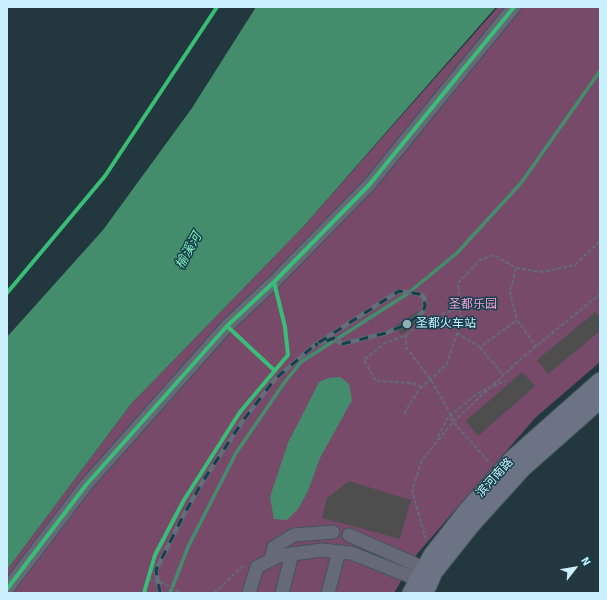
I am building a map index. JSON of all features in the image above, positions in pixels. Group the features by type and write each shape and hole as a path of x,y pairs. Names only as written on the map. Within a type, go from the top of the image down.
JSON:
{"main road":[{"name":"滨河南路","path":"425,578 468,509 512,459 600,381"},
{"name":"滨河南路","path":"425,578 522,469 600,400"}],"street":[{"path":"7,589 86,485 228,326 274,282 369,185 514,7"},
{"path":"271,560 274,546 294,535 333,532"},
{"path":"349,535 425,578"},
{"path":"248,593 257,566 278,556 322,550 351,553 425,578"},
{"path":"328,593 339,552"},
{"path":"282,593 292,554"}],"path":[{"path":"404,414 422,387 447,364 461,321 458,283 480,260 494,255 516,268 542,272 575,265 600,241"},
{"path":"516,268 510,293 517,320 536,346"},
{"path":"425,578 421,528 412,491 422,460 454,422 503,375 600,294"},
{"path":"422,387 412,383 376,381 364,360 385,343 406,335 424,322 460,307"},
{"path":"480,347 517,320"},
{"path":"457,333 480,347 503,375"},
{"path":"406,335 406,347 431,380 450,411 454,422 500,474"},
{"path":"438,437 447,419 475,395 505,381"},
{"path":"214,593 226,580 249,563"},
{"path":"146,586 150,573"},
{"path":"148,579 162,583 182,593"}],"green space":[{"name":"圣都乐园","path":"498,7 600,7 600,362 535,418 417,554 394,593 7,593 7,570 131,404 303,227"}],"water":[{"name":"榆溪河","path":"256,7 496,7 303,227 131,404 7,570 7,337 103,230 192,108"},
{"path":"340,377 349,384 352,400 320,458 308,491 298,509 287,520 274,519 270,497 288,443 319,382 328,378"}],"building":[{"path":"418,311 424,319 401,335 395,326"},
{"path":"595,312 600,318 600,331 548,374 537,360"},
{"path":"522,372 535,386 478,436 466,421"},
{"path":"349,481 411,500 400,539 322,518 327,498"}],"waterway":[{"path":"170,593 188,547 236,453 284,383 301,362 407,294 457,253 521,183 600,71"}],"railway":[{"path":"160,593 156,570 182,518 203,481 242,422 275,379 315,345 399,291 419,294 424,297 425,306 423,312 407,324 386,333 342,344 334,338 315,345"}],"cycle path":[{"path":"7,293 105,176 217,7"},
{"path":"7,589 86,485 227,326 274,282 369,185 514,7"},
{"path":"144,593 155,555 184,500 240,412 288,355 285,327 274,282"},
{"path":"227,326 275,371"}],"place":[{"name":"圣都火车站","path":"407,324"}]}
